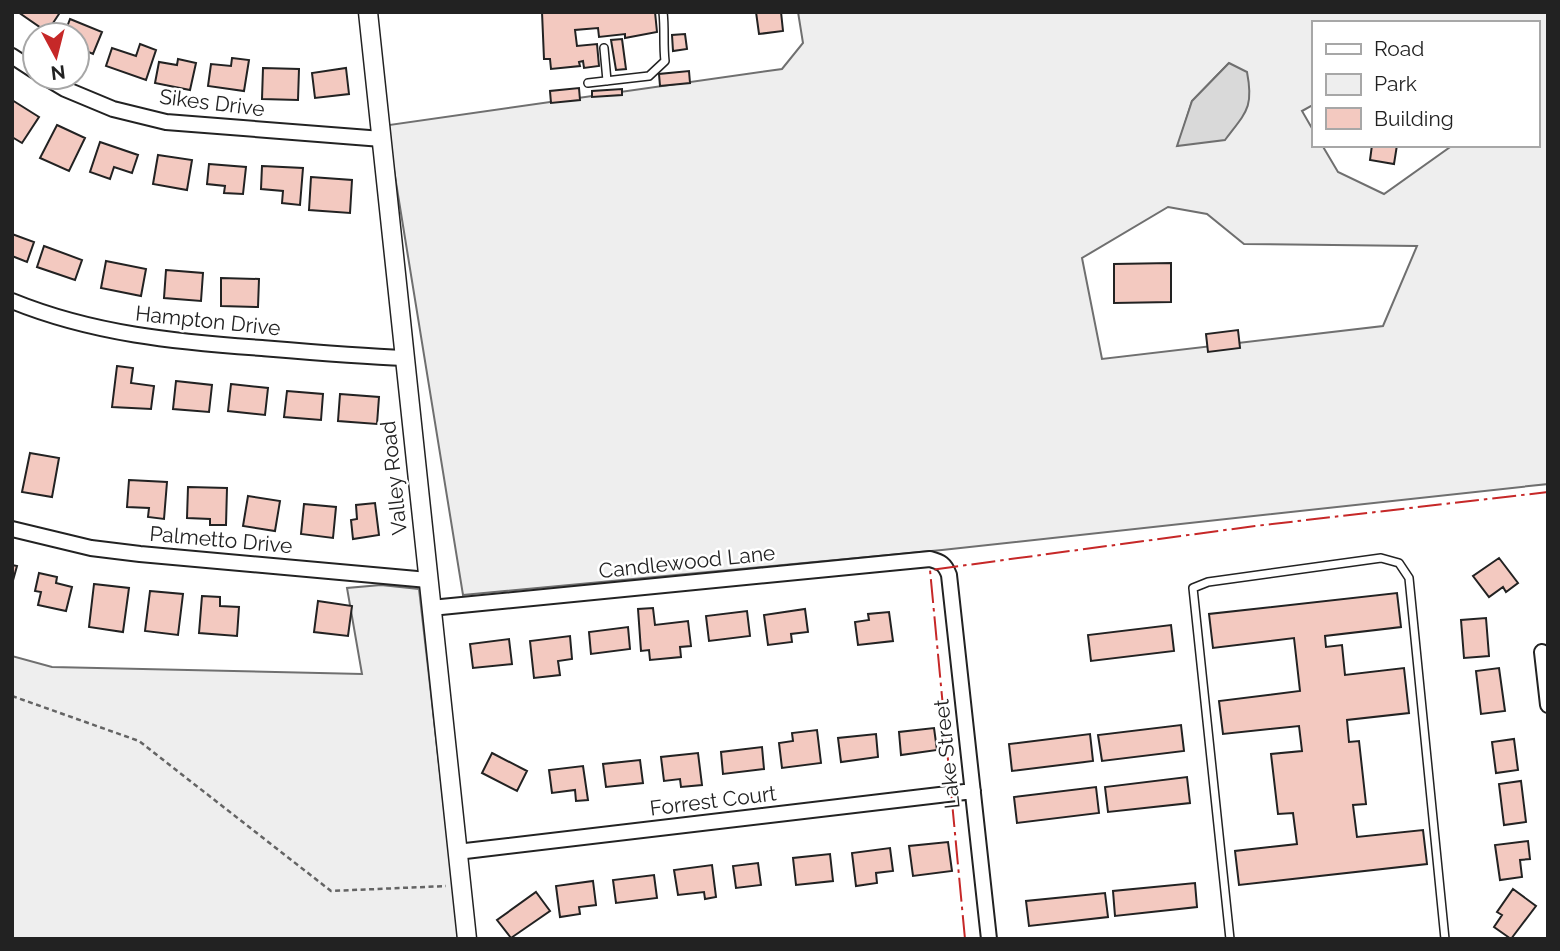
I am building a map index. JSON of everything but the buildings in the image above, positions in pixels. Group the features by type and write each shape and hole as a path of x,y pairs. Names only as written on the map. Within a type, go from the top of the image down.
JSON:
{"street":[{"name":"Valley Road","path":"368,12 467,939"},
{"name":"Sikes Drive","path":"70,91 113,110 166,121 382,139"},
{"name":"Hampton Drive","path":"12,301 88,327 177,342 405,358"},
{"name":"Palmetto Drive","path":"12,529 103,550 428,580"},
{"name":"Candlewood Lane","path":"431,608 930,559 946,566"},
{"name":"Lake Street","path":"946,566 989,939"},
{"path":"1542,652 1548,705"},
{"name":"Forrest Court","path":"457,852 973,791"}],"lane":[{"path":"588,83 649,76 665,61 663,12"},
{"path":"604,48 607,81"},
{"path":"1230,939 1193,588 1208,582 1381,558 1399,564 1409,578 1445,939"}],"path":[{"path":"12,695 139,741 331,891 461,885"}],"green space":[{"path":"798,12 1548,12 1548,484 942,550 463,595 393,164 389,125 782,69 803,43","holes":["1229,63 1178,146 1192,101","1168,207 1207,214 1244,244 1417,246 1383,326 1102,359 1082,258"]},
{"path":"381,585 419,589 459,939 12,939 12,656 52,667 362,674 347,588"}],"shaded area":[{"path":"1229,63 1247,72 1249,102 1243,116 1225,140 1177,146 1192,101"}],"power":[{"path":"965,939 930,570 1255,526 1548,492"}]}
